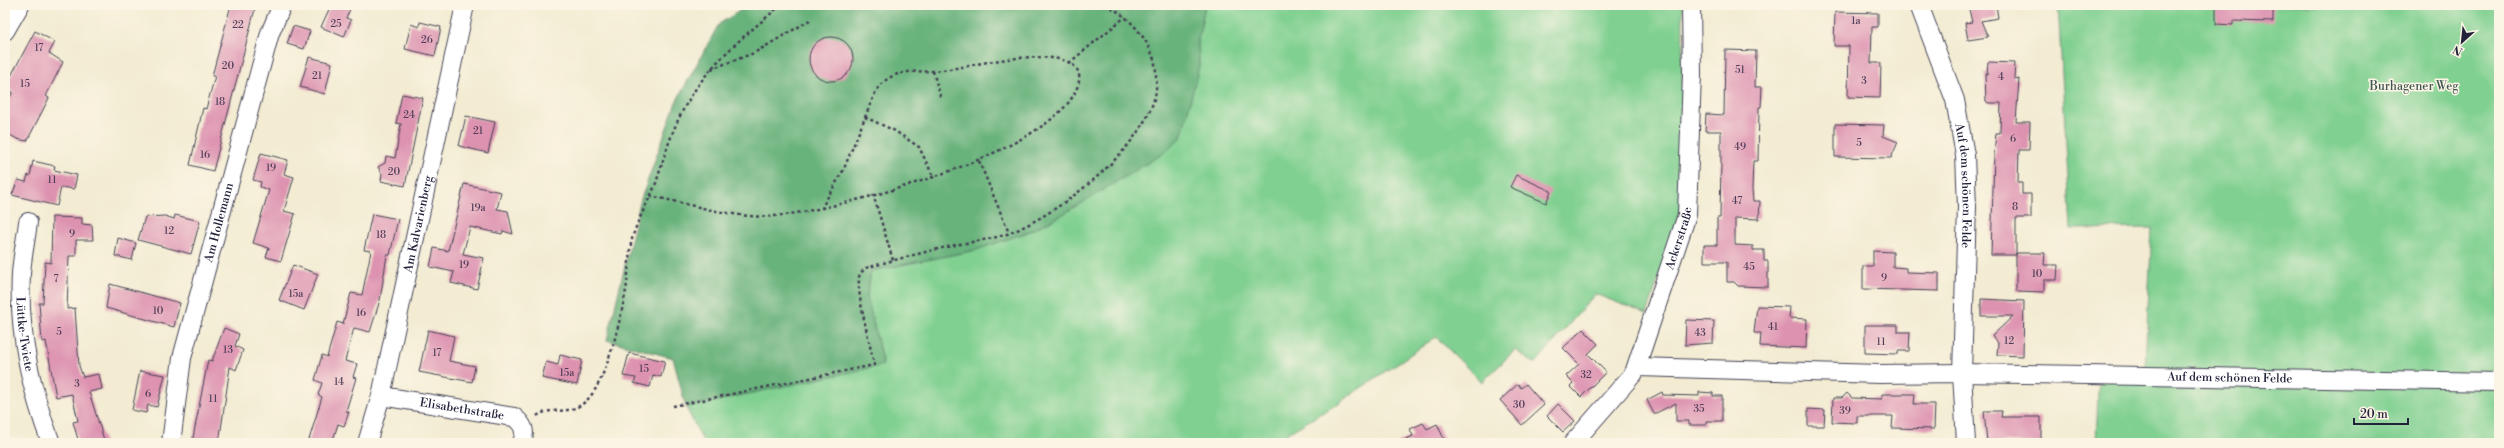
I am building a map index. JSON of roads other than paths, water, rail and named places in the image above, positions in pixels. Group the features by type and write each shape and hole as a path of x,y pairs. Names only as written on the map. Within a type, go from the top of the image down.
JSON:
{"street":[{"path":"5,31 20,5"},
{"name":"Am Hollemann","path":"171,443 182,358 270,33 282,5"},
{"name":"Am Kalvarienberg","path":"368,443 381,396 464,5"},
{"name":"Ackerstraße","path":"1573,443 1623,388 1637,367 1688,208 1692,5"},
{"name":"Auf dem schönen Felde","path":"1919,5 1955,100 1965,154 1967,207 1962,373 1966,443"},
{"name":"Lüttke-Twiete","path":"28,222 22,274 22,321 33,381 51,443"},
{"name":"Auf dem schönen Felde","path":"1637,367 1880,374 1962,373 2499,382"},
{"name":"Elisabethstraße","path":"381,396 514,417 522,423 524,429 522,443"}],"park label":[{"name":"Burhagener Weg","path":"2414,86"}]}
